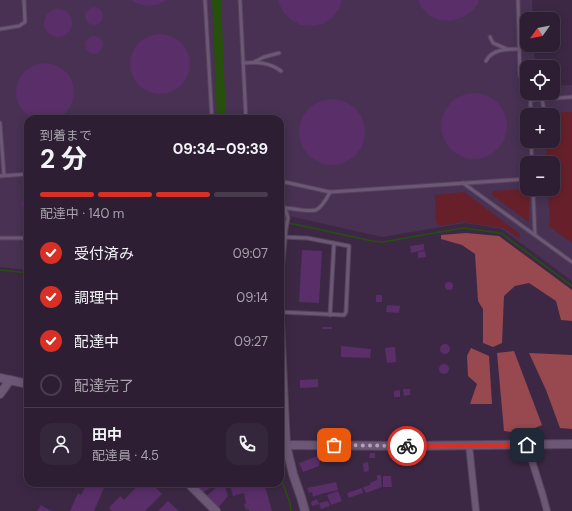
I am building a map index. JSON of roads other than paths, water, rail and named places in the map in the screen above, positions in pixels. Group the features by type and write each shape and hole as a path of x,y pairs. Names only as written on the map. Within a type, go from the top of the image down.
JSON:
{"street":[{"path":"0,378 24,383"},
{"path":"0,394 10,380"},
{"path":"284,404 286,445 293,474 305,511"},
{"path":"286,445 404,446 572,444"},
{"path":"469,445 476,511"},
{"path":"527,445 547,511"},
{"path":"192,487 216,511"}],"lane":[{"path":"0,29 19,26 25,22 24,0"},
{"path":"205,0 212,115"},
{"path":"240,0 246,115"},
{"path":"486,61 488,56 493,53 507,49 520,49 518,0"},
{"path":"490,38 493,43 507,49"},
{"path":"254,62 264,57 279,53"},
{"path":"243,63 254,62 267,64 274,66 281,71"},
{"path":"560,98 572,97"},
{"path":"530,100 531,108"},
{"path":"0,122 2,176 24,174"},
{"path":"284,182 330,192 520,179"},
{"path":"463,183 572,262"},
{"path":"284,248 288,218 285,208 316,210 324,203 330,192"},
{"path":"533,196 535,235"},
{"path":"284,312 344,315 346,312 349,246 307,238 285,237"},
{"path":"0,238 24,238"},
{"path":"330,315 334,243"}],"waterway":[{"path":"284,222 372,241 383,242 463,228 501,233 572,286"},
{"path":"0,270 24,273"},
{"path":"284,487 290,503 291,511"}]}
